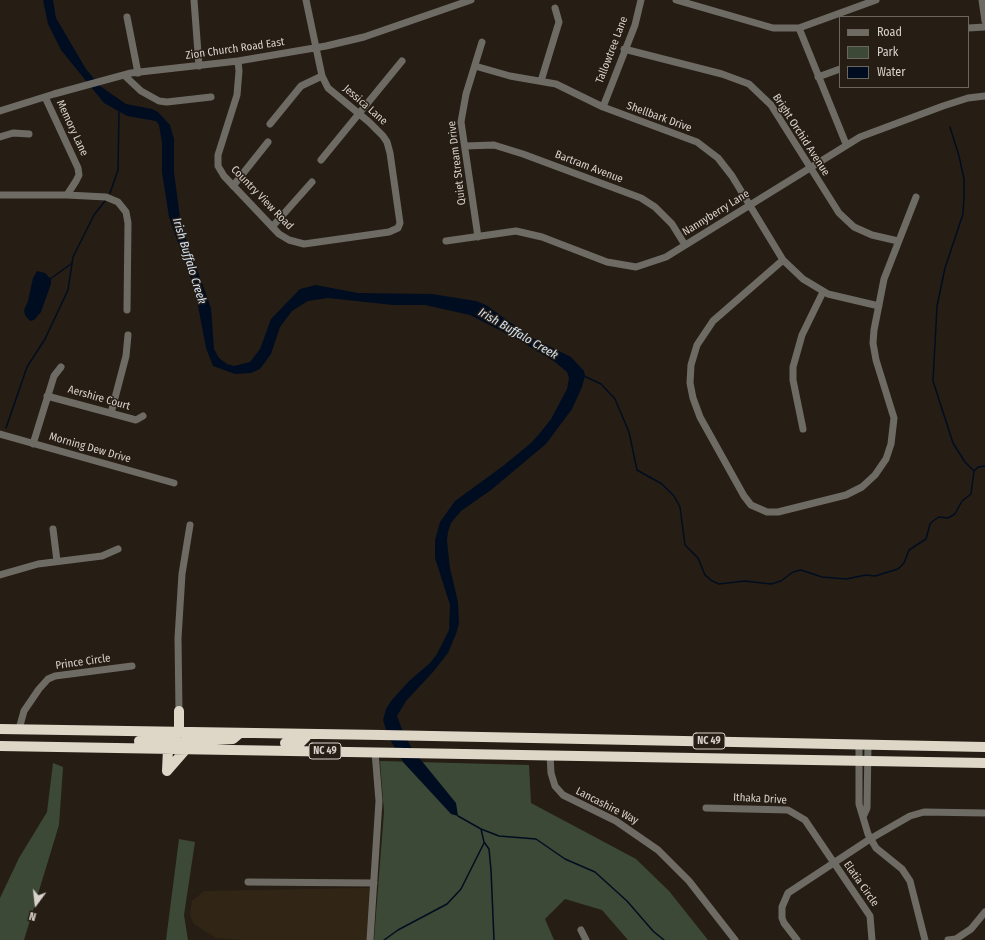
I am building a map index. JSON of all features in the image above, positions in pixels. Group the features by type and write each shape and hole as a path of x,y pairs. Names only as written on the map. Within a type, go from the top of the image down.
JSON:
{"highway":[{"path":"165,731 179,711"},
{"path":"112,747 116,741 157,742 167,740 179,732 179,711"},
{"name":"NC 49","path":"0,729 382,734 985,747"},
{"path":"23,746 23,740 29,736 60,736 65,730"},
{"path":"188,748 167,771 168,749 182,742 233,740 240,733"},
{"path":"261,750 265,744 300,743 306,737 306,734"},
{"name":"NC 49","path":"0,746 168,749 188,748 443,754 985,763"}],"street":[{"path":"194,0 199,66"},
{"name":"Jessica Lane","path":"306,0 322,76 328,88 359,113 384,136 387,142 390,153 400,223 398,228"},
{"name":"Zion Church Road East","path":"0,111 120,76 238,61 316,48 364,37 471,0"},
{"name":"Tallowtree Lane","path":"603,107 624,49 635,25 641,0"},
{"path":"676,0 773,28 800,28 876,0"},
{"path":"982,0 985,21"},
{"path":"541,81 559,22 555,8"},
{"path":"127,17 138,73"},
{"path":"969,28 985,27"},
{"path":"800,28 818,77 846,144"},
{"name":"Quiet Stream Drive","path":"478,237 461,122 466,94 482,42"},
{"name":"Bright Orchid Avenue","path":"624,49 722,74 749,84 771,105 839,213 854,227 872,235 898,241"},
{"name":"Country View Road","path":"238,61 239,71 237,95 218,155 220,171 272,227 288,240 304,244 389,232 398,228"},
{"path":"321,160 402,61"},
{"name":"Shellbark Drive","path":"475,66 510,76 556,84 574,91 603,107 696,142 718,158 750,205 783,260 803,280 823,292 842,298 879,306"},
{"path":"818,77 839,69"},
{"path":"120,76 158,101 167,102 211,97"},
{"path":"270,124 301,86 322,76"},
{"name":"Nannyberry Lane","path":"446,241 516,232 542,237 607,262 636,267 666,257 846,144 872,132 943,106 968,98 985,96"},
{"name":"Memory Lane","path":"45,97 78,168 76,181 67,195"},
{"path":"0,137 13,133 29,134"},
{"path":"233,186 268,142"},
{"name":"Bartram Avenue","path":"465,146 494,145 523,154 641,198 655,207 672,224 686,245"},
{"path":"272,227 312,182"},
{"path":"0,195 67,195 106,197 118,202 126,212 128,223 127,310"},
{"path":"783,260 713,321 697,345 691,365 690,383 693,398 700,417 744,496 758,509 778,512 846,495 862,487 875,475 886,459 891,444 894,418 876,360 873,343 884,279 916,197"},
{"path":"802,429 793,380 793,366 802,335 823,292"},
{"path":"111,413 126,356 128,335"},
{"path":"33,444 54,376 61,367"},
{"name":"Aershire Court","path":"47,396 136,420 144,416"},
{"name":"Morning Dew Drive","path":"0,434 174,483"},
{"path":"179,711 179,624 182,574 190,525"},
{"path":"53,529 57,561"},
{"path":"0,575 38,564 93,558 118,549"},
{"name":"Prince Circle","path":"19,729 24,711 48,679 56,676 132,666"},
{"path":"863,744 859,804 863,817 870,839 876,848 902,868 910,881 925,940"},
{"path":"370,940 378,801 375,752"},
{"name":"Lancashire Way","path":"550,755 551,773 555,786 563,795 616,821 658,850 689,881 735,940"},
{"name":"Ithaka Drive","path":"706,808 788,810 805,820 834,864"},
{"name":"Elatia Circle","path":"797,940 782,918 782,906 788,894 900,820 924,812 985,813"},
{"name":"Elatia Circle","path":"834,864 870,916 872,940"},
{"path":"248,882 374,883"},
{"path":"948,940 956,938 971,929 985,912"},
{"path":"581,930 586,940"}],"shaded area":[{"path":"369,888 371,892 367,940 242,940 216,938 194,924 190,915 192,901 204,891"}],"green space":[{"path":"380,761 529,765 531,803 636,859 669,891 708,940 628,940 602,910 565,899 545,919 554,940 374,940 384,812"},
{"path":"53,763 63,767 59,825 24,940 0,940 0,898 19,858 47,812"},
{"path":"179,839 195,842 184,915 188,940 166,940"}],"water":[{"path":"43,0 53,0 56,18 86,69 100,86 126,104 152,109 158,112 170,125 174,139 174,172 181,225 211,308 214,349 219,358 227,364 234,366 250,362 260,349 271,319 300,289 316,285 358,293 432,294 476,301 486,305 531,337 571,357 584,371 585,376 582,387 572,409 546,444 491,490 461,511 451,523 448,532 447,541 450,568 458,602 459,624 448,653 433,672 406,701 397,716 412,749 456,803 458,816 451,814 403,762 388,736 383,720 386,709 391,701 409,681 430,663 437,654 449,630 450,605 435,558 435,540 440,522 455,501 503,466 531,443 540,433 551,419 567,389 569,378 567,372 555,362 517,339 470,315 425,305 393,305 328,298 308,301 292,311 280,327 271,354 260,369 251,373 235,374 213,366 206,348 195,290 169,217 162,172 162,143 159,125 156,121 127,116 104,103 61,50 48,24"},
{"path":"37,271 45,273 51,279 51,284 41,312 34,320 30,321 25,315 24,310 28,301 33,278"}],"waterway":[{"path":"110,193 118,170 119,112"},
{"path":"950,127 964,179 963,214 945,268 937,306 933,381 953,443 965,462 974,471"},
{"path":"6,428 27,367 45,339 68,290 73,257 94,215 105,201"},
{"path":"50,279 71,264"},
{"path":"584,376 601,384 615,399 629,432 637,470 662,484 674,496 680,507 685,545 698,558 705,575 712,581 719,584 745,581 771,584 781,581 793,572 801,570 822,577 846,579 866,575 875,576 898,569 904,563 909,550 926,539 930,524 933,521 939,517 948,518 955,514 962,501 971,494 974,471 978,467 985,466"},
{"name":"Irish Buffalo Creek","path":"458,816 481,829 484,842 489,849 494,940"},
{"path":"481,829 499,836 536,839 565,859 595,872 627,901 653,931 664,940"},
{"path":"384,940 398,930 447,904 461,889 484,843"}]}
